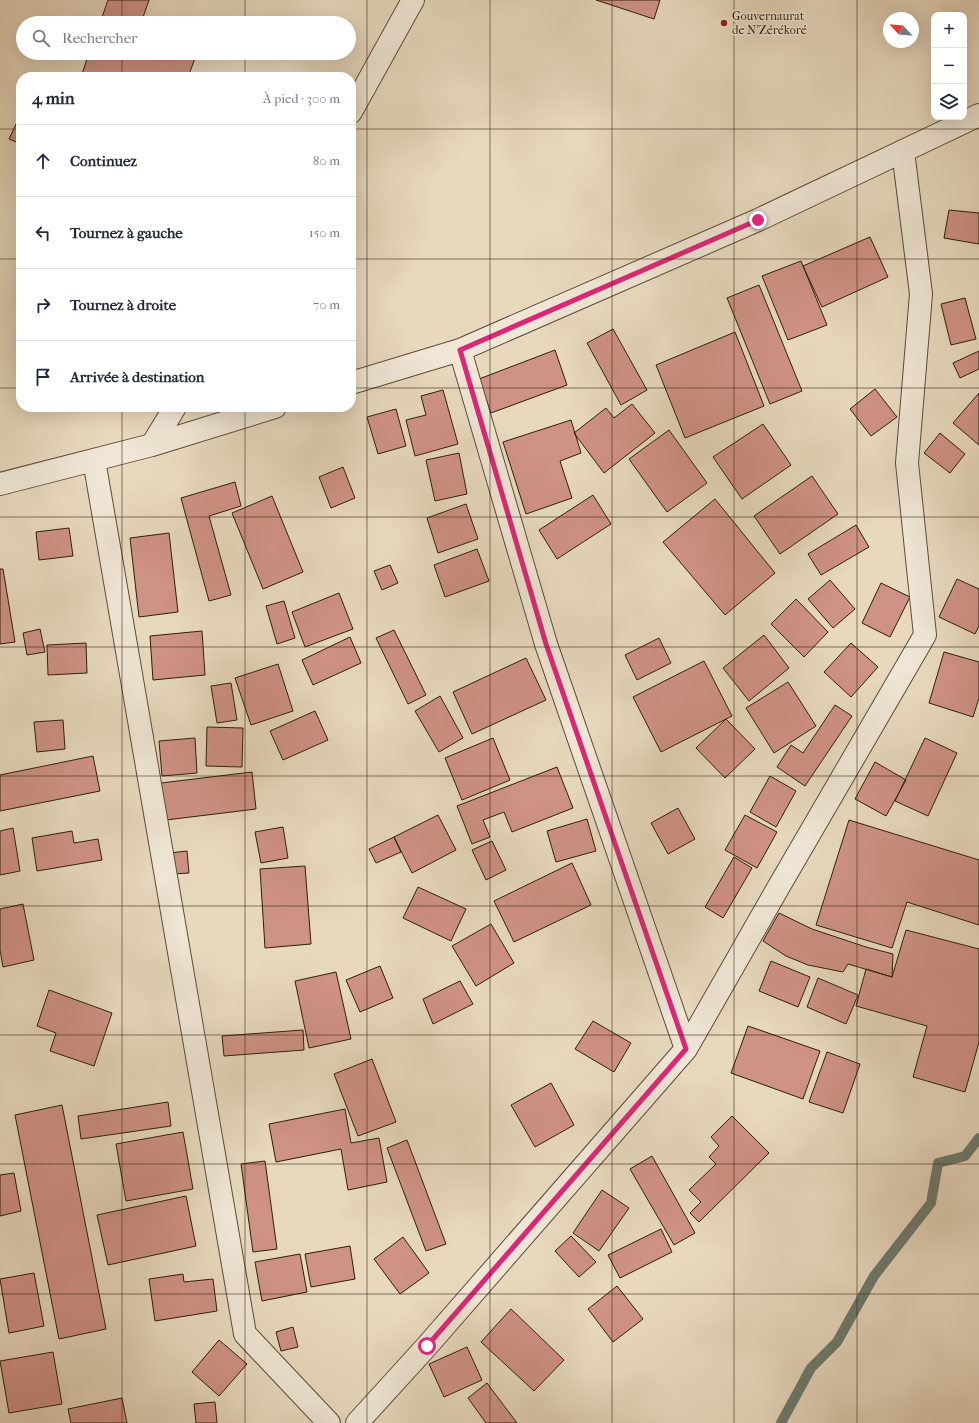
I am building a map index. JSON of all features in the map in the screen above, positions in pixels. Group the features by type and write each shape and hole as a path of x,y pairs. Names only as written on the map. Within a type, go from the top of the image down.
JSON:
{"street":[{"path":"356,103 413,0"},
{"path":"356,381 460,350 758,220 979,115"},
{"path":"358,1423 686,1049 925,635 907,463 921,294 903,151"},
{"path":"460,350 546,644 686,1049"},
{"path":"152,445 172,412"},
{"path":"0,484 152,445 259,412"},
{"path":"94,460 244,1334 330,1423"}],"building":[{"path":"108,0 149,0 143,16 102,16"},
{"path":"596,0 660,0 654,19"},
{"path":"87,60 194,60 190,72 83,72"},
{"path":"16,124 16,142 9,139"},
{"path":"949,210 979,213 979,244 944,238"},
{"path":"870,237 888,277 822,307 803,266"},
{"path":"801,261 827,325 788,340 762,276"},
{"path":"759,285 802,391 770,404 727,298"},
{"path":"965,298 976,339 951,345 941,304"},
{"path":"613,329 647,390 621,405 587,343"},
{"path":"735,332 764,406 685,438 656,365"},
{"path":"555,350 567,385 491,413 479,379"},
{"path":"979,351 979,369 960,378 953,363"},
{"path":"875,389 897,417 871,436 850,409"},
{"path":"443,390 458,444 415,456 406,420 426,415 421,396"},
{"path":"979,393 979,445 953,423"},
{"path":"632,404 655,433 604,473 574,433 606,408 614,418"},
{"path":"396,409 406,446 378,454 367,417"},
{"path":"571,420 581,453 560,461 572,498 526,514 503,442"},
{"path":"763,424 791,465 742,499 713,457"},
{"path":"669,430 707,483 667,512 629,459"},
{"path":"940,433 965,454 950,473 924,453"},
{"path":"459,453 467,494 435,501 426,460"},
{"path":"343,467 355,498 331,508 319,477"},
{"path":"812,476 838,514 780,554 754,516"},
{"path":"235,482 241,506 209,516 231,595 209,601 181,498"},
{"path":"593,495 611,524 557,559 539,530"},
{"path":"272,496 303,572 263,589 232,513"},
{"path":"715,499 775,573 725,615 663,542"},
{"path":"466,504 478,539 438,553 427,518"},
{"path":"856,525 869,547 821,575 808,554"},
{"path":"69,528 73,556 39,560 36,532"},
{"path":"169,533 178,612 139,617 130,538"},
{"path":"477,549 489,581 445,597 434,565"},
{"path":"390,565 398,583 382,590 374,571"},
{"path":"0,569 3,569 15,642 0,644"},
{"path":"957,579 979,589 979,626 975,634 939,617"},
{"path":"830,580 855,609 833,628 808,599"},
{"path":"881,583 910,597 890,637 862,623"},
{"path":"339,593 353,629 305,647 292,612"},
{"path":"796,599 828,632 804,657 771,624"},
{"path":"284,601 295,638 277,644 266,606"},
{"path":"40,629 45,652 27,655 23,633"},
{"path":"394,630 426,695 408,704 376,638"},
{"path":"202,631 205,675 153,680 150,636"},
{"path":"764,635 789,668 749,701 723,668"},
{"path":"350,637 361,663 313,685 302,660"},
{"path":"659,638 671,663 637,680 625,655"},
{"path":"86,643 87,673 48,675 47,645"},
{"path":"851,643 878,667 851,697 824,672"},
{"path":"944,652 979,662 979,698 973,717 929,703"},
{"path":"526,658 546,700 472,734 453,692"},
{"path":"704,661 732,716 661,752 633,697"},
{"path":"278,664 293,711 251,725 235,678"},
{"path":"788,682 816,726 774,753 746,708"},
{"path":"231,683 237,720 217,723 211,686"},
{"path":"440,696 463,738 439,752 415,711"},
{"path":"835,705 852,716 805,786 777,767 791,745 803,753"},
{"path":"315,711 328,740 283,760 270,731"},
{"path":"726,719 755,749 725,778 696,748"},
{"path":"63,720 65,749 37,752 34,722"},
{"path":"207,727 243,728 242,767 206,766"},
{"path":"195,738 197,773 162,776 159,741"},
{"path":"493,738 510,780 462,800 445,758"},
{"path":"925,738 957,753 928,816 895,801"},
{"path":"93,756 100,791 0,811 0,775"},
{"path":"875,762 906,780 886,816 855,799"},
{"path":"557,767 573,808 512,832 504,812 483,820 490,837 472,844 457,806"},
{"path":"252,772 256,809 166,820 161,783"},
{"path":"770,776 796,791 776,827 750,812"},
{"path":"678,808 695,839 668,854 651,823"},
{"path":"438,815 456,850 412,873 394,837"},
{"path":"745,815 777,832 757,868 725,850"},
{"path":"587,819 596,851 556,862 547,831"},
{"path":"849,820 979,860 979,925 907,902 892,948 816,925"},
{"path":"283,827 288,858 261,863 255,832"},
{"path":"13,828 20,871 0,875 0,831"},
{"path":"72,831 74,843 98,839 102,860 37,871 32,838"},
{"path":"394,837 401,852 376,863 369,849"},
{"path":"492,841 506,870 486,880 472,850"},
{"path":"187,851 189,873 172,874 170,853"},
{"path":"734,857 752,868 723,918 705,907"},
{"path":"572,863 591,905 514,942 494,901"},
{"path":"305,866 311,944 265,948 260,869"},
{"path":"418,887 466,909 451,941 403,918"},
{"path":"23,904 34,960 3,967 0,950 0,909"},
{"path":"779,913 812,929 866,947 893,954 892,977 848,964 843,972 808,965 786,956 763,941"},
{"path":"491,924 514,963 476,986 452,946"},
{"path":"906,930 979,949 979,1042 965,1092 913,1077 927,1026 856,1006 866,969 892,977"},
{"path":"771,961 810,977 798,1007 759,991"},
{"path":"380,966 393,998 360,1012 346,980"},
{"path":"336,972 351,1039 309,1048 295,981"},
{"path":"818,978 858,995 846,1024 807,1007"},
{"path":"460,981 473,1004 433,1024 423,999"},
{"path":"49,990 112,1013 94,1066 50,1051 56,1033 37,1026"},
{"path":"593,1021 631,1043 614,1072 575,1049"},
{"path":"748,1026 820,1051 803,1099 731,1073"},
{"path":"303,1030 304,1050 224,1056 222,1036"},
{"path":"827,1052 860,1064 843,1113 809,1102"},
{"path":"372,1059 396,1122 358,1136 334,1074"},
{"path":"551,1083 574,1125 535,1147 511,1105"},
{"path":"168,1102 171,1126 81,1139 78,1116"},
{"path":"62,1105 106,1329 59,1339 15,1115"},
{"path":"345,1109 351,1143 379,1138 387,1182 348,1190 341,1149 276,1162 269,1124"},
{"path":"732,1116 769,1153 699,1222 690,1213 701,1202 689,1190 716,1164 709,1157 719,1146 711,1137"},
{"path":"183,1132 193,1189 126,1201 116,1144"},
{"path":"407,1140 446,1244 426,1251 387,1148"},
{"path":"652,1156 695,1233 674,1245 630,1169"},
{"path":"265,1161 277,1249 253,1252 241,1164"},
{"path":"14,1173 21,1211 0,1216 0,1175"},
{"path":"602,1190 629,1208 599,1251 573,1233"},
{"path":"186,1196 196,1246 108,1265 97,1215"},
{"path":"661,1229 672,1252 620,1278 608,1255"},
{"path":"571,1236 596,1262 579,1277 555,1251"},
{"path":"403,1237 429,1273 400,1294 374,1259"},
{"path":"350,1246 355,1279 311,1287 305,1254"},
{"path":"300,1254 307,1292 262,1301 255,1262"},
{"path":"34,1273 44,1326 9,1333 0,1279"},
{"path":"183,1274 184,1282 213,1279 217,1311 155,1321 149,1279"},
{"path":"617,1286 643,1319 613,1342 588,1309"},
{"path":"511,1309 564,1360 534,1391 481,1342"},
{"path":"293,1327 298,1347 281,1351 276,1332"},
{"path":"219,1340 247,1364 219,1396 192,1372"},
{"path":"467,1347 482,1380 444,1397 429,1364"},
{"path":"53,1352 62,1404 9,1413 0,1361"},
{"path":"487,1383 517,1423 486,1423 468,1398"},
{"path":"122,1398 127,1423 71,1423 68,1409"},
{"path":"215,1402 217,1423 196,1423 194,1404"}],"waterway":[{"path":"781,1423 811,1368 837,1342 874,1276 931,1203 938,1163 965,1156 979,1138"}],"place":[{"name":"Gouvernaurat de N'Zérékoré","path":"724,23"}],"route":[{"path":"427,1346 686,1049 546,644 460,350 758,220"}]}
